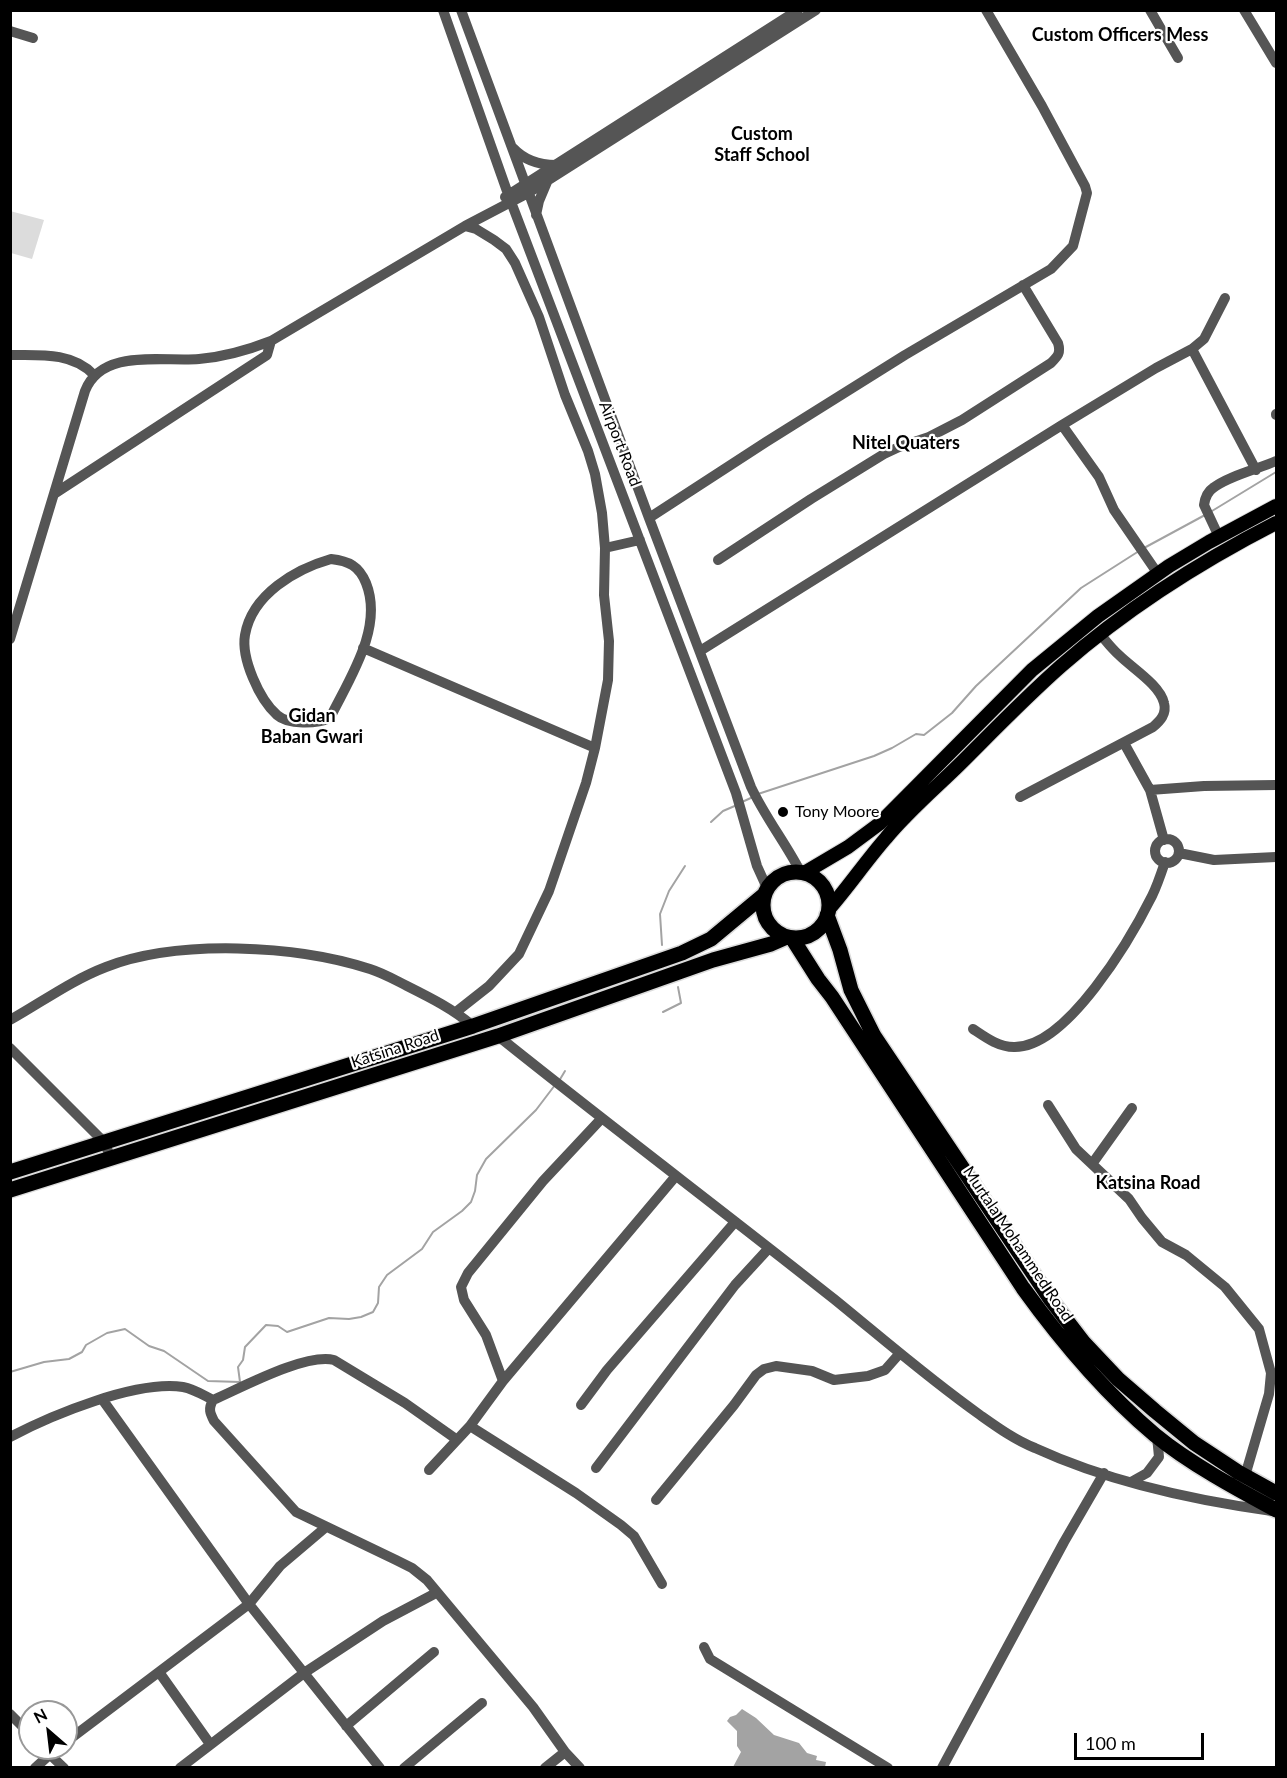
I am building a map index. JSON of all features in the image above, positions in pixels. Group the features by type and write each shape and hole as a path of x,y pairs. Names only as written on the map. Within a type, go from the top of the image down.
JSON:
{"highway":[{"path":"802,872 816,878 824,886 829,897 828,912 821,927 812,934 790,937 775,930 768,921 764,910 766,891 779,877 802,872"},
{"name":"Katsina Road","path":"10,1172 473,1026 697,947 711,939 766,891"},
{"name":"Murtala Mohammed Road","path":"828,912 851,990 874,1036 1051,1300 1084,1343 1118,1379 1194,1443 1276,1493"},
{"name":"Murtala Mohammed Road","path":"790,937 832,997 1023,1288 1052,1328 1104,1386 1157,1436 1276,1511"},
{"name":"Katsina Road","path":"10,1190 498,1035 714,960 790,937"}],"main road":[{"path":"802,872 848,847 879,824 1032,670 1098,616 1158,573 1276,507"},
{"path":"828,912 886,837 1024,700 1100,634 1187,573 1276,523"}],"street":[{"name":"Airport Road","path":"443,10 510,198 736,793 766,891"},
{"name":"Airport Road","path":"461,10 649,518 752,787 762,809 802,872"},
{"path":"10,639 85,391 94,375 119,362 200,359 237,352 271,341 467,225 479,214 527,188 556,165 649,103 798,10"},
{"path":"527,188 548,180 816,10"},
{"path":"649,518 776,436 1051,269 1073,246 1086,189 1042,106 986,10"},
{"path":"1150,10 1178,58"},
{"path":"1244,10 1276,63"},
{"path":"10,31 33,38"},
{"path":"510,144 526,159 535,163 556,165"},
{"path":"536,216 539,201 548,180"},
{"path":"456,1012 489,986 519,954 549,891 586,783 595,748 608,680 609,641 604,595 605,548 601,502 588,451 565,395 539,317 515,263 506,249 467,225"},
{"path":"718,560 884,454 929,437 962,420 1051,363 1058,356 1060,349 1058,343 1023,285"},
{"path":"700,651 1062,425 1192,349 1204,339 1225,298"},
{"path":"54,494 267,355 271,341"},
{"path":"1192,349 1256,470"},
{"path":"10,355 68,358 87,368 94,375"},
{"path":"1062,425 1099,477 1114,510 1158,573"},
{"path":"1219,537 1204,505 1205,498 1214,487 1276,461"},
{"path":"605,548 640,540"},
{"path":"331,559 348,560 361,571 371,597 370,627 363,648 330,718 320,722 300,723 278,716 265,700 249,666 245,650 245,633 254,612 270,592 295,573 331,559"},
{"path":"1020,797 1124,743 1161,720 1165,710 1164,702 1152,685 1118,655 1100,634"},
{"path":"363,648 595,748"},
{"path":"1124,743 1150,790 1164,840"},
{"path":"1150,790 1204,786 1276,785"},
{"path":"1169,839 1176,843 1179,853 1175,859 1165,862 1159,859 1156,852 1157,845 1169,839"},
{"path":"1179,853 1214,861 1276,857"},
{"path":"973,1029 994,1042 1016,1047 1027,1046 1054,1030 1102,980 1134,931 1153,894 1165,862"},
{"path":"10,1020 81,978 108,966 159,954 206,948 310,955 371,969 456,1012 473,1026"},
{"path":"498,1035 675,1177 769,1248 938,1385 1011,1435 1034,1448 1131,1482 1232,1505 1276,1511"},
{"path":"10,1048 104,1142 111,1158"},
{"path":"1048,1105 1076,1149 1129,1199 1162,1242 1186,1255 1224,1287 1254,1320 1259,1329 1271,1374 1269,1394 1245,1476"},
{"path":"1092,1164 1132,1108"},
{"path":"503,1381 486,1335 464,1300 461,1287 468,1273 543,1181 602,1118"},
{"path":"429,1470 470,1426 503,1381 675,1177"},
{"path":"581,1405 607,1370 735,1222"},
{"path":"596,1468 735,1284 769,1248"},
{"path":"656,1500 756,1375 764,1369 776,1366 812,1371 834,1380 868,1376 885,1370 900,1353"},
{"path":"456,1440 405,1403 334,1360 325,1358 313,1359 285,1369 213,1400 209,1406 209,1411 221,1429 296,1512 412,1568 427,1580 533,1707 565,1752 580,1767"},
{"path":"10,1437 44,1419 102,1399 155,1386 183,1387 213,1400"},
{"path":"102,1399 249,1604 380,1767"},
{"path":"470,1426 576,1493 621,1525 634,1536 662,1584"},
{"path":"1131,1482 1147,1473 1159,1457 1157,1436"},
{"path":"942,1767 1058,1552 1104,1473"},
{"path":"78,1733 249,1604 279,1566 326,1527"},
{"path":"180,1767 304,1672 383,1621 436,1593"},
{"path":"704,1647 710,1659 888,1767"},
{"path":"346,1726 434,1652"},
{"path":"159,1672 210,1744"},
{"path":"404,1767 482,1703"},
{"path":"544,1767 565,1752"}],"shaded area":[{"path":"10,211 44,220 32,259 11,253"},
{"path":"742,1709 756,1718 774,1735 799,1743 807,1753 817,1756 816,1760 826,1762 825,1767 733,1767 741,1752 737,1746 737,1731 727,1721"}],"waterway":[{"path":"1212,511 1276,472"},
{"path":"1144,548 1205,515"},
{"path":"758,794 874,756 916,734 924,735 952,713 976,686 1081,588 1139,551"},
{"path":"742,802 753,797"},
{"path":"711,822 723,811 737,805"},
{"path":"662,945 660,914 669,891 685,866"},
{"path":"663,1012 681,1003 678,987"},
{"path":"559,1081 565,1071"},
{"path":"10,1372 44,1362 69,1359 82,1352 86,1345 107,1333 125,1329 149,1346 164,1351 208,1381 240,1382 238,1367 243,1360 245,1347 266,1325 278,1326 287,1332 329,1318 349,1319 373,1312 378,1303 379,1287 387,1275 422,1249 433,1232 471,1202 477,1175 486,1159 536,1110 555,1085"}],"place":[{"name":"Tony Moore","path":"783,812"}],"district":[{"name":"Custom Officers Mess","path":"1120,35"},
{"name":"Custom Staff School","path":"762,144"},
{"name":"Nitel Quaters","path":"906,443"},
{"name":"Gidan Baban Gwari","path":"312,726"},
{"name":"Katsina Road","path":"1148,1183"}]}
